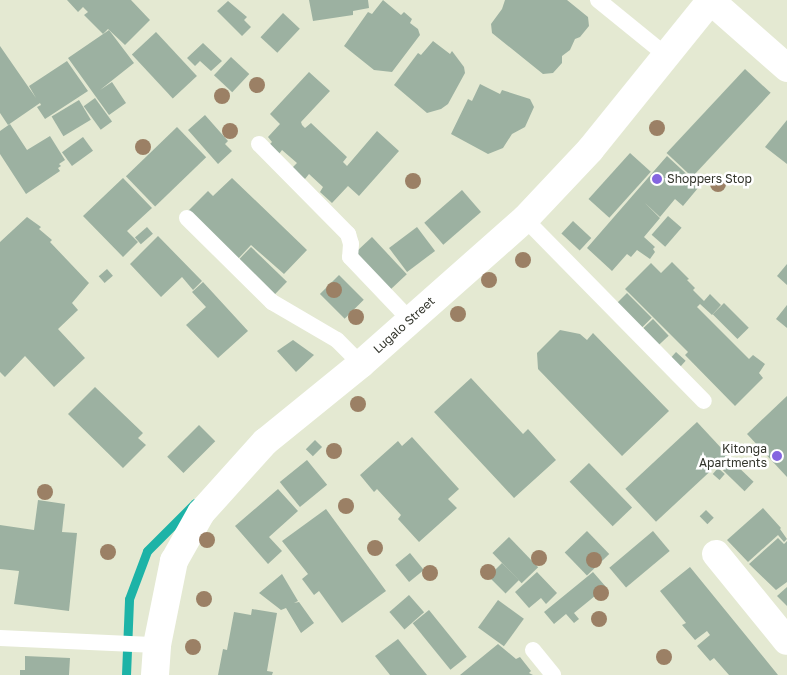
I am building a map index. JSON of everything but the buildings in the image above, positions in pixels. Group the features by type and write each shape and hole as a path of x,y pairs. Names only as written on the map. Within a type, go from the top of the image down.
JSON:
{"street":[{"name":"Lugalo Street","path":"155,675 157,645 174,562 201,513 265,442 361,364 525,220 590,150 710,0"},
{"path":"710,0 787,68"},
{"path":"716,554 787,641"}],"lane":[{"path":"598,0 667,56"},
{"path":"259,144 348,234 352,244 350,257 410,320"},
{"path":"187,218 272,302 337,340 361,364"},
{"path":"525,220 704,401"},
{"path":"0,638 157,645"},
{"path":"533,650 553,675"}],"waterway":[{"path":"126,675 129,599 147,551 195,503"}],"place":[{"name":"Shoppers Stop","path":"657,179"},
{"name":"Kitonga Apartments","path":"777,456"}]}
